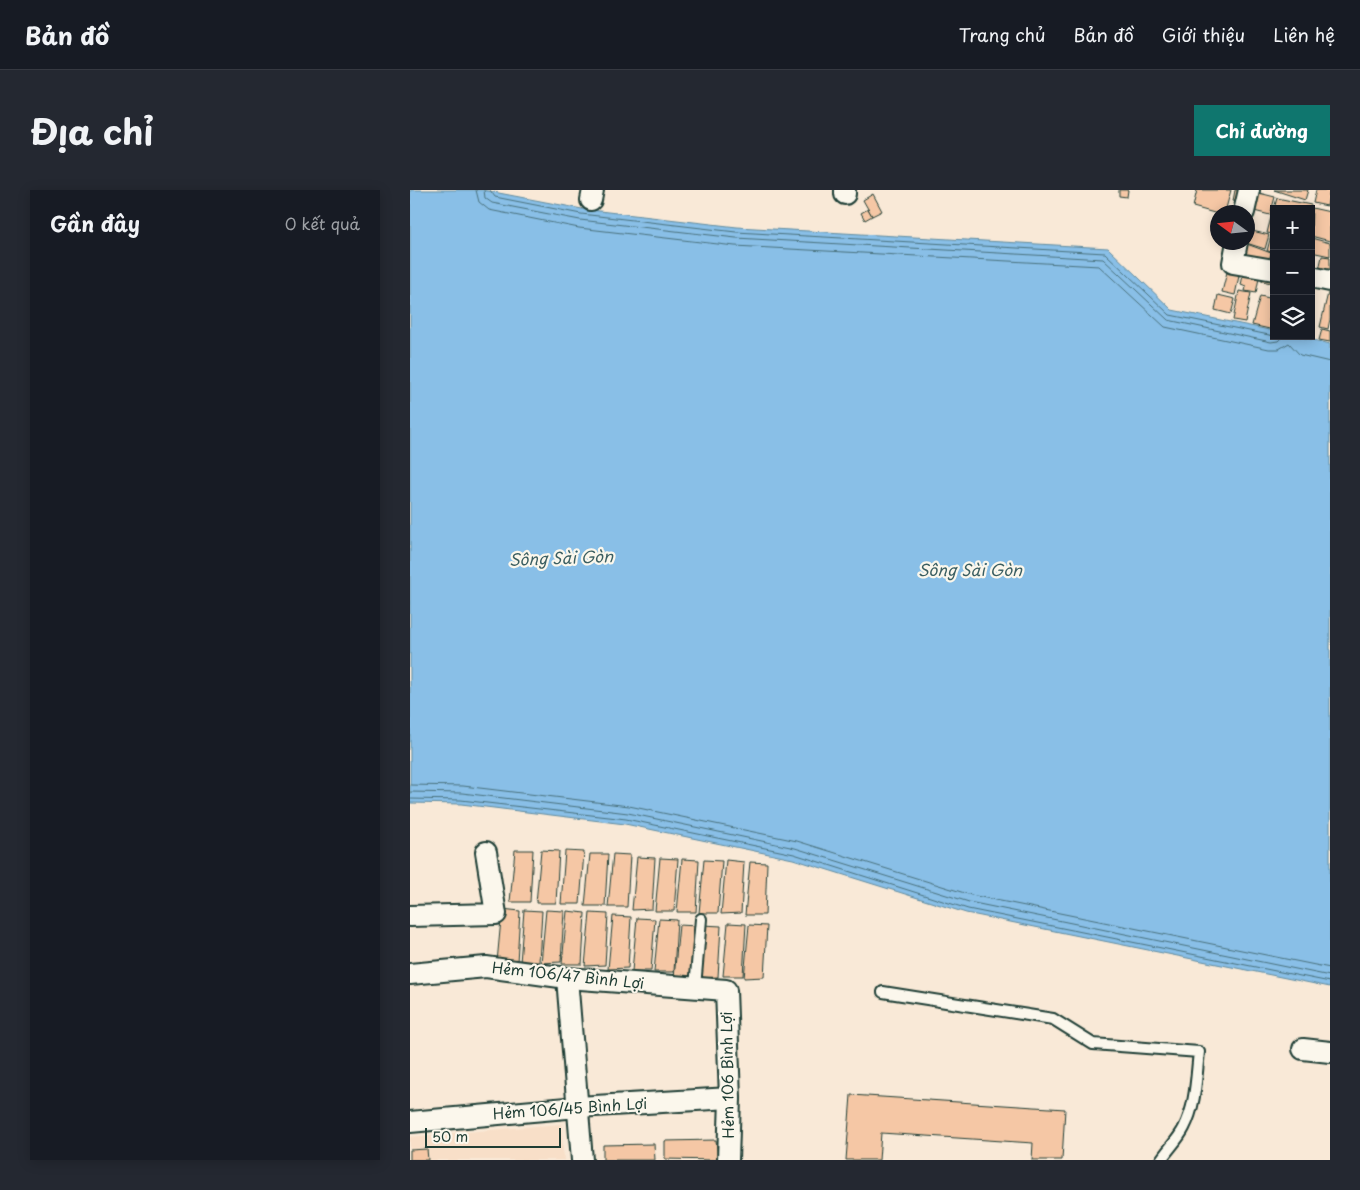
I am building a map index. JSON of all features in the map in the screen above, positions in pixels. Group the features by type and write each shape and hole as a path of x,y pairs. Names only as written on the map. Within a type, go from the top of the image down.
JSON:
{"street":[{"path":"1245,205 1248,190"},
{"path":"1236,250 1233,263 1270,269"},
{"path":"1315,278 1330,281"},
{"path":"410,916 496,914 486,852"},
{"name":"Hẻm 106/47 Bình Lợi","path":"410,974 486,967 567,978 726,990"},
{"path":"567,978 582,1160"},
{"name":"Hẻm 106 Bình Lợi","path":"726,990 730,1098 728,1160"},
{"path":"1303,1049 1330,1052"},
{"name":"Hẻm 106/45 Bình Lợi","path":"410,1122 578,1107 730,1098"}],"lane":[{"path":"695,988 701,919"},
{"path":"882,992 1053,1019 1094,1044 1199,1052 1194,1098 1190,1113 1184,1129 1161,1160"}],"shaded area":[{"path":"561,1124 564,1160 410,1160 410,1137"}],"water":[{"name":"Sông Sài Gòn","path":"410,190 483,190 582,209 737,227 1108,248 1172,310 1270,330 1270,340 1314,340 1330,344 1330,987 966,913 793,859 625,824 461,804 410,803"}],"building":[{"path":"1119,190 1128,190 1127,197 1119,196"},
{"path":"1197,190 1231,190 1227,205 1210,205 1210,212 1193,207"},
{"path":"1235,190 1246,190 1243,203 1233,201"},
{"path":"1274,190 1308,190 1305,200"},
{"path":"1316,190 1330,190 1327,206 1313,203"},
{"path":"1259,193 1275,197 1273,205 1270,205 1270,215 1255,211"},
{"path":"873,194 882,211 872,216 863,200"},
{"path":"1277,198 1311,205 1275,205"},
{"path":"868,209 872,216 865,220 861,213"},
{"path":"1315,209 1330,212 1330,241 1315,237"},
{"path":"1270,221 1270,233 1267,233"},
{"path":"1255,232 1269,235 1265,249 1255,246"},
{"path":"1315,239 1330,243 1330,256 1315,253"},
{"path":"1270,240 1270,251 1267,251"},
{"path":"1255,247 1270,253 1267,266 1243,259 1245,250 1255,250"},
{"path":"1322,256 1330,257 1330,278 1318,275"},
{"path":"1228,268 1240,271 1235,295 1222,292"},
{"path":"1264,270 1270,271 1270,283 1262,281"},
{"path":"1243,275 1259,278 1256,293 1245,291 1246,287 1241,285"},
{"path":"1239,291 1251,293 1245,322 1233,320"},
{"path":"1328,293 1330,294 1330,319 1328,329 1320,327"},
{"path":"1218,295 1235,299 1231,314 1215,310"},
{"path":"1260,296 1270,298 1270,329 1252,325"},
{"path":"1322,329 1330,331 1330,342 1319,340"},
{"path":"515,850 533,850 530,902 510,902"},
{"path":"541,850 559,851 556,903 536,903"},
{"path":"565,851 584,852 580,904 561,904"},
{"path":"590,854 608,854 605,906 585,906"},
{"path":"613,854 630,855 627,907 608,907"},
{"path":"637,857 655,858 652,909 632,910"},
{"path":"660,858 678,859 674,911 655,911"},
{"path":"682,859 699,860 696,912 677,912"},
{"path":"704,860 722,861 718,913 699,913"},
{"path":"726,860 744,862 741,913 721,914"},
{"path":"750,862 767,863 765,915 745,915"},
{"path":"502,909 520,911 517,962 497,962"},
{"path":"524,910 542,911 539,962 520,963"},
{"path":"546,910 564,911 561,962 541,963"},
{"path":"567,911 585,913 582,964 562,964"},
{"path":"590,913 608,914 605,965 585,966"},
{"path":"613,916 631,917 628,968 608,969"},
{"path":"637,918 655,919 651,971 632,971"},
{"path":"659,919 677,920 674,972 654,972"},
{"path":"728,923 746,924 743,976 723,976"},
{"path":"679,925 697,926 694,978 674,978"},
{"path":"703,925 721,926 718,977 699,978"},
{"path":"749,925 767,926 764,977 744,978"},
{"path":"851,1095 1065,1109 1062,1160 1032,1160 1033,1143 881,1133 879,1160 846,1160"},
{"path":"716,1140 718,1160 665,1159 665,1141"},
{"path":"654,1144 655,1160 603,1160 603,1145"},
{"path":"427,1149 428,1160 410,1160 410,1150"}]}
